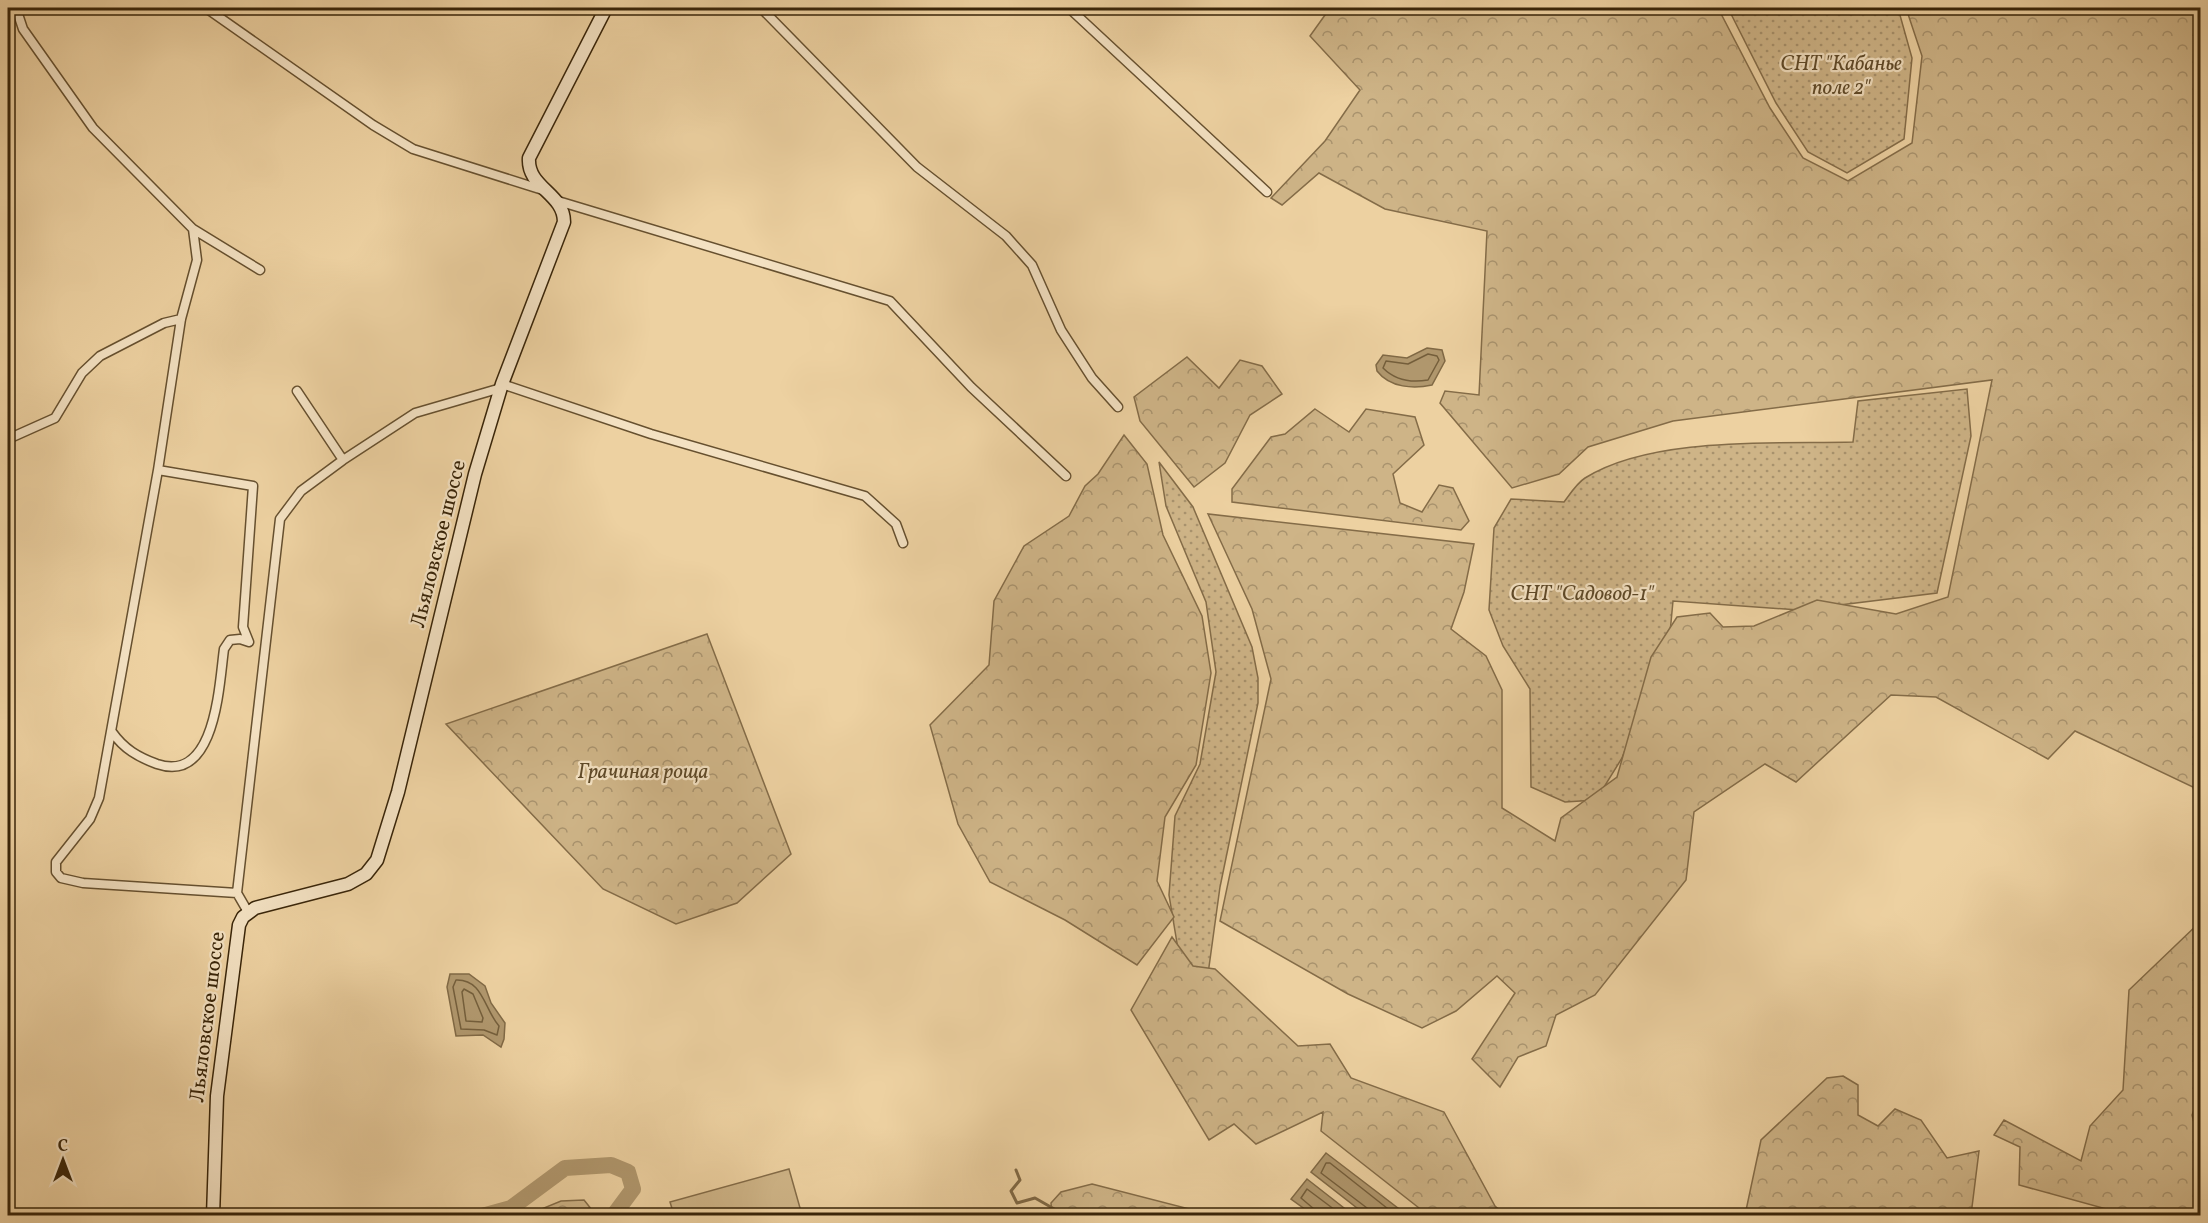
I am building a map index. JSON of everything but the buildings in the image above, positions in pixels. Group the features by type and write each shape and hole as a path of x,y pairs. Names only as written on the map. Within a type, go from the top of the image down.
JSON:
{"street":[{"path":"16,8 23,29 93,128 194,229 260,270"},
{"path":"206,8 373,124 413,149 546,191"},
{"path":"606,8 529,158 528,169 534,179 558,201 890,301 971,387 1066,476"},
{"path":"761,8 917,167 1006,236 1032,265 1061,330 1092,378 1118,407"},
{"path":"1069,8 1267,192"},
{"name":"Льяловское шоссе","path":"213,1215 214,1136 237,934 243,917 248,912 348,884 366,874 377,860 398,792 475,474 502,386 564,222 564,213 558,201"},
{"path":"194,229 197,260 181,319 158,470 99,798 90,819 56,862 56,872 62,878 83,883 237,893"},
{"path":"8,439 55,418 89,364 164,323 181,319"},
{"path":"248,912 237,893 280,519 301,491 343,460 415,413 502,386 651,434 865,496 896,524 903,543"},
{"path":"297,391 343,460"},
{"path":"112,732 121,744 138,757 160,765 177,767 189,761 208,737 215,719 224,649 230,640 240,639 249,642 243,627 254,486 158,470"}],"green space":[{"path":"1317,8 1718,8 1770,108 1803,158 1848,181 1912,143 1922,56 1906,8 2200,8 2200,811 2193,787 2075,731 2048,759 1936,697 1891,695 1796,782 1765,764 1694,812 1686,880 1595,995 1556,1015 1546,1046 1518,1057 1500,1087 1472,1059 1515,993 1497,976 1456,1011 1422,1028 1348,994 1220,921 1271,679 1252,609 1208,514 1474,544 1464,592 1451,629 1486,656 1502,690 1502,808 1555,841 1561,818 1617,777 1651,657 1677,617 1710,613 1723,627 1754,626 1817,600 1896,614 1948,597 1992,380 1673,421 1588,447 1559,474 1512,488 1440,403 1445,391 1479,395 1487,231 1385,209 1319,173 1282,205 1271,198 1325,141 1360,90 1310,36 1325,15"},
{"name":"СНТ \"Кабанье поле 2\"","path":"1728,8 1898,8 1912,58 1904,139 1847,173 1808,152 1776,103"},
{"path":"1187,357 1219,388 1240,360 1262,366 1282,394 1250,415 1225,463 1194,487 1140,421 1134,397"},
{"name":"СНТ \"Садовод-1\"","path":"1967,389 1971,436 1937,593 1799,610 1673,601 1670,633 1622,758 1596,800 1565,802 1531,787 1530,689 1503,646 1489,610 1494,528 1511,499 1564,502 1582,480 1613,464 1644,455 1679,449 1752,443 1853,442 1858,401"},
{"path":"1315,409 1349,432 1366,409 1415,417 1424,445 1393,474 1400,503 1422,512 1439,485 1453,488 1469,521 1461,530 1232,502 1232,489 1271,437 1285,434"},
{"path":"1124,435 1147,464 1163,535 1202,616 1211,673 1196,765 1165,817 1157,881 1174,917 1137,965 1065,920 990,882 958,824 930,725 989,665 994,601 1024,546 1069,516 1085,486 1098,474"},
{"path":"1159,462 1193,507 1252,647 1258,678 1258,703 1220,887 1208,974 1182,973 1169,895 1175,816 1200,764 1216,672 1206,602 1166,506"},
{"name":"Грачиная роща","path":"707,634 791,854 737,903 676,924 603,889 446,724"},
{"path":"2200,922 2200,1095 2192,1115 2200,1146 2200,1213 2197,1216 2128,1215 2019,1185 2020,1147 1994,1135 2004,1120 2081,1161 2090,1126 2123,1090 2129,990"},
{"path":"1172,937 1193,966 1215,969 1298,1046 1330,1044 1351,1078 1444,1112 1495,1206 1505,1215 1428,1215 1321,1131 1323,1112 1256,1144 1234,1124 1209,1140 1131,1010"},
{"path":"1843,1076 1858,1085 1858,1115 1878,1126 1895,1109 1921,1120 1947,1158 1979,1151 1971,1215 1745,1215 1761,1140 1827,1078"},
{"path":"789,1169 802,1215 674,1215 670,1202"},
{"path":"1092,1184 1205,1213 1205,1215 1052,1215 1051,1203 1061,1192"},
{"path":"584,1200 596,1215 537,1215 539,1210 561,1201"}],"water":[{"path":"1427,348 1442,350 1445,361 1432,385 1418,387 1395,384 1382,377 1377,371 1376,365 1383,355 1407,358"},
{"path":"450,974 469,974 485,986 491,1003 505,1023 501,1047 483,1035 456,1036 447,987"},
{"path":"1326,1153 1407,1215 1366,1215 1311,1172"},
{"path":"1307,1179 1353,1215 1313,1215 1291,1199"}],"waterway":[{"path":"482,1216 511,1208 565,1168 611,1165 628,1172 633,1189 613,1216"},
{"path":"1016,1170 1020,1180 1011,1191 1017,1203 1035,1198 1056,1210 1057,1216"}]}
